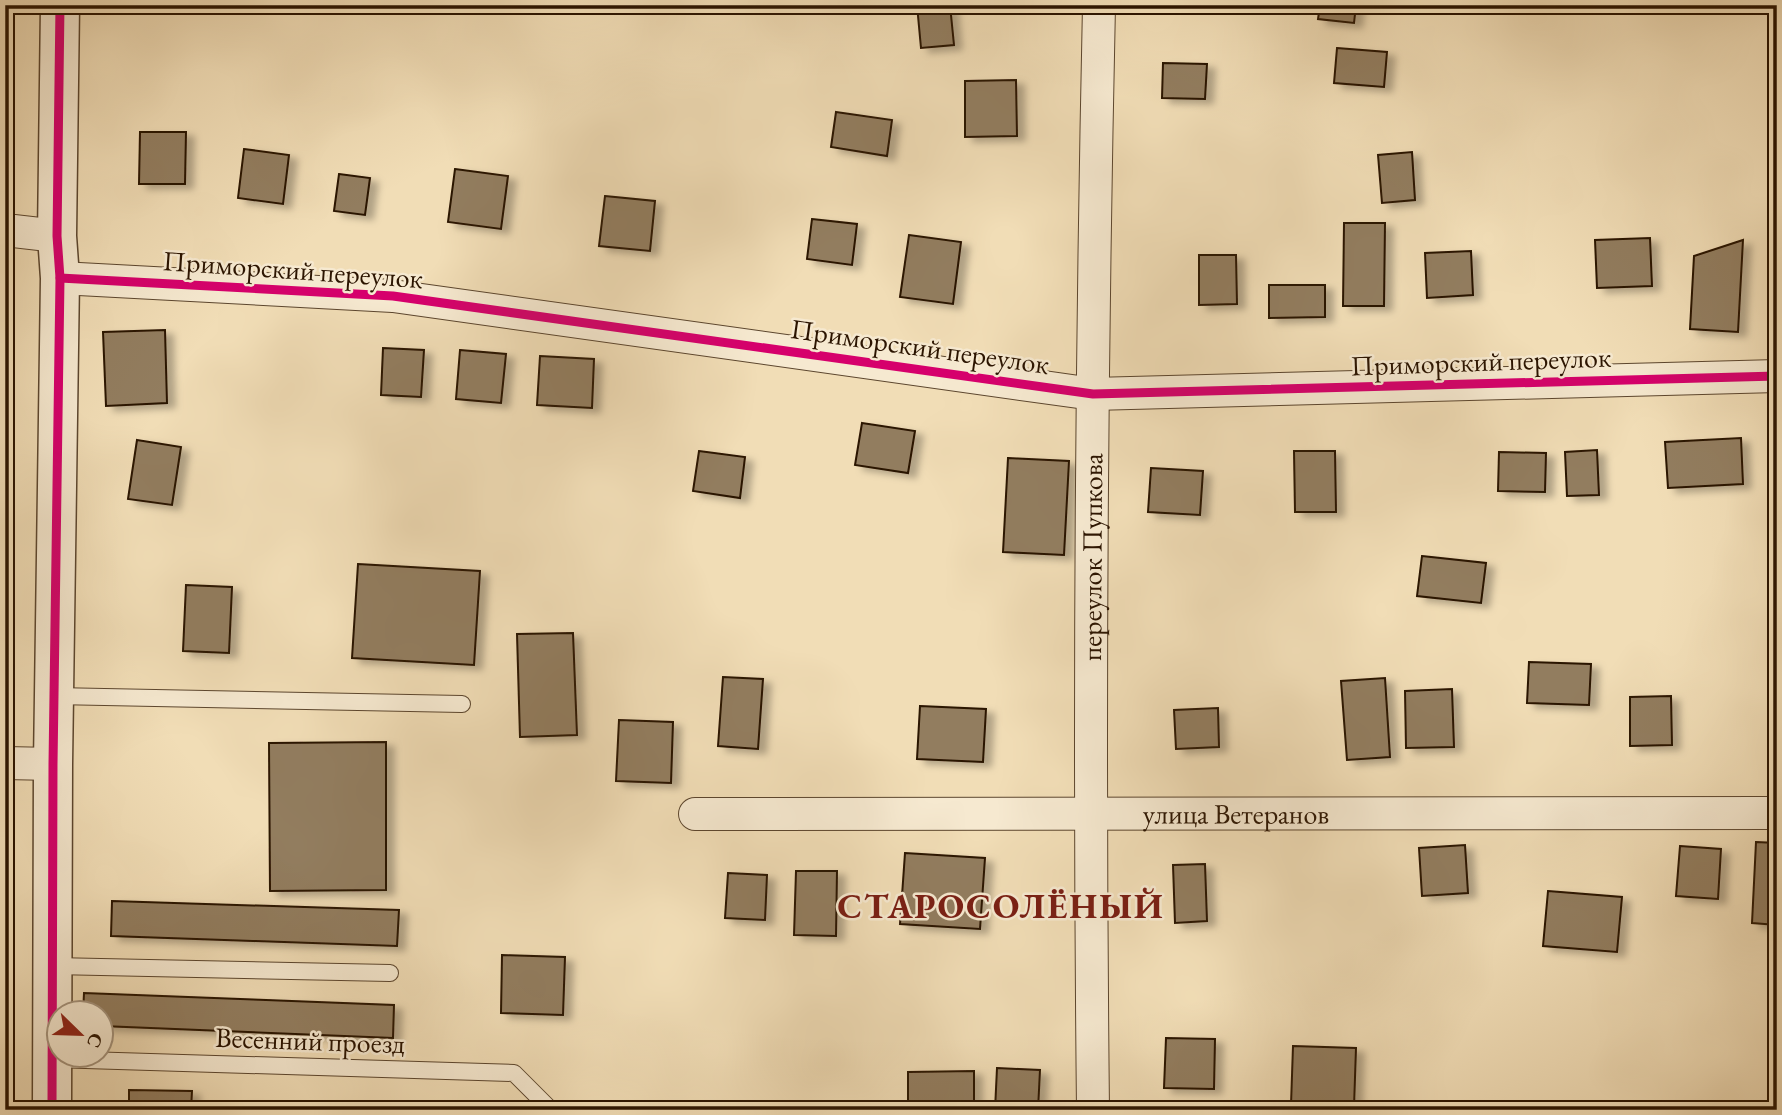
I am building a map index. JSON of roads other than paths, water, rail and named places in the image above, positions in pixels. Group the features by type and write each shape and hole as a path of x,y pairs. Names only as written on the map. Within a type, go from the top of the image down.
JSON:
{"street":[{"path":"53,1000 60,5"},
{"name":"переулок Пупкова","path":"1093,1110 1090,813 1099,5"},
{"path":"5,230 57,236"},
{"name":"Приморский переулок","path":"60,278 393,296 1093,394 1777,376"},
{"path":"5,763 53,764"},
{"name":"улица Ветеранов","path":"695,814 1777,813"},
{"path":"52,1110 53,1070"}],"lane":[{"path":"54,696 462,704"},
{"path":"53,966 390,973"},
{"name":"Весенний проезд","path":"116,1061 514,1073 551,1110"}],"district":[{"name":"СТАРОCОЛЁНЫЙ","path":"1001,905"}]}
